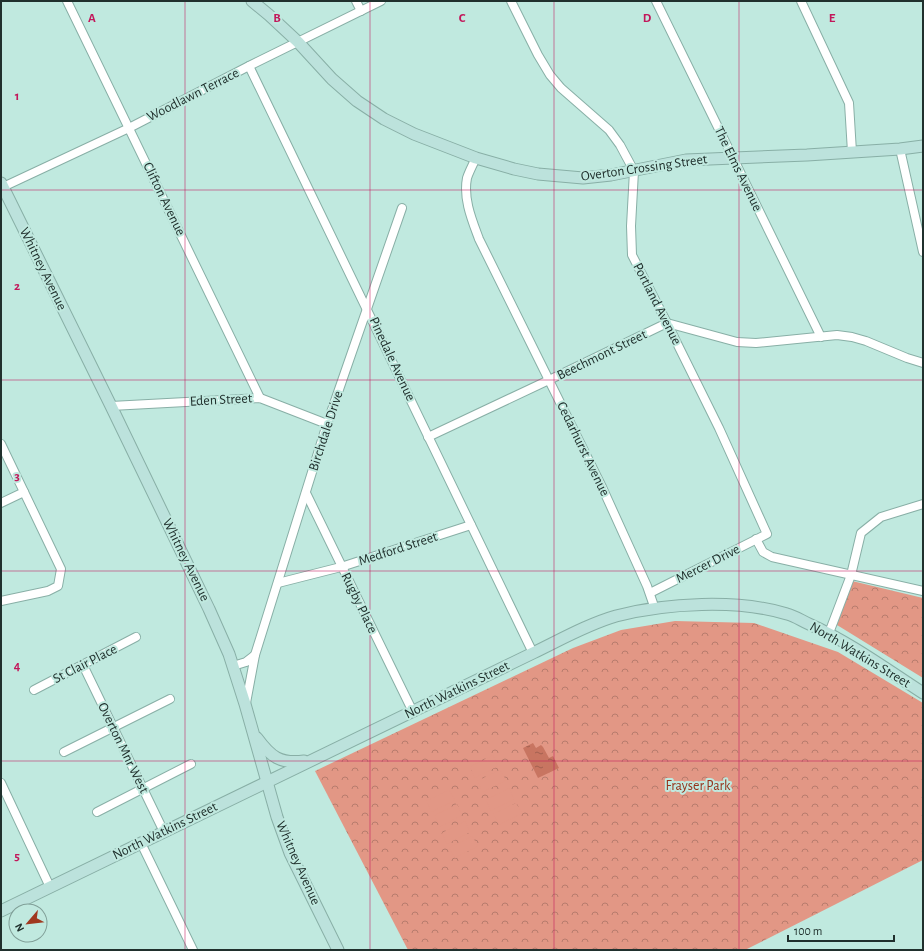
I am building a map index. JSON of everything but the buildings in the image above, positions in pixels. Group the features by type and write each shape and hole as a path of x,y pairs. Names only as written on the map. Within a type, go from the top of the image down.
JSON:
{"main road":[{"name":"Overton Crossing Street","path":"252,1 298,42 332,79 362,104 384,119 414,134 476,158 514,169 559,177 583,178 634,171 686,160 852,152 923,146"},
{"name":"Whitney Avenue","path":"2,185 111,406 209,609 229,654 245,704 266,782 290,853 338,950"},
{"name":"North Watkins Street","path":"1,911 533,653 616,616 655,609 696,605 744,605 788,614 829,633 923,693"},
{"path":"253,733 265,749 281,760 292,763 311,760"}],"street":[{"name":"Clifton Avenue","path":"67,1 260,398"},
{"path":"356,1 361,11"},
{"name":"Woodlawn Terrace","path":"2,185 129,128 249,66 381,1"},
{"path":"511,1 538,55 550,75 560,88 609,130 620,145 634,171"},
{"name":"The Elms Avenue","path":"656,1 821,337"},
{"path":"802,1 849,103 852,152"},
{"name":"Pinedale Avenue","path":"249,66 368,309 428,437 533,653"},
{"path":"900,149 923,252"},
{"name":"Cedarhurst Avenue","path":"476,158 467,178 466,196 469,212 479,239 602,487 650,593 655,609"},
{"name":"Portland Avenue","path":"634,171 631,226 632,255 719,428 767,534"},
{"name":"Birchdale Drive","path":"245,704 255,655 327,424 402,208"},
{"path":"667,323 737,342 756,343 837,335 852,336 923,363"},
{"name":"Beechmont Street","path":"428,437 667,323"},
{"name":"Eden Street","path":"111,406 260,398 327,424"},
{"path":"1,444 60,569 58,586 48,591 1,601"},
{"path":"1,503 24,492"},
{"name":"Rugby Place","path":"306,493 413,712"},
{"path":"829,633 851,575 861,533 882,517 923,504"},
{"name":"Medford Street","path":"278,583 342,567 471,525"},
{"name":"Mercer Drive","path":"650,593 767,534"},
{"path":"756,539 763,552 772,557 923,591"},
{"name":"St Clair Place","path":"34,690 136,637"},
{"path":"233,666 246,662 255,655"},
{"name":"Overton Mnr West","path":"83,665 164,832"},
{"path":"64,752 170,699"},
{"path":"97,812 191,764"},
{"path":"1,783 50,887"},
{"path":"141,843 194,950"}],"green space":[{"path":"852,581 923,598 923,678 837,625"},
{"name":"Frayser Park","path":"675,621 754,623 838,652 923,703 923,860 745,950 408,950 315,771 573,648 621,630"},
{"path":"493,755 498,766 475,778 470,767"},
{"path":"500,770 506,780 483,792 477,781"},
{"path":"509,788 514,799 491,811 486,800"},
{"path":"449,790 455,800 432,812 426,801"},
{"path":"516,803 522,813 499,825 493,814"},
{"path":"457,804 462,815 440,827 434,816"},
{"path":"465,821 470,832 447,844 442,833"},
{"path":"472,836 478,846 455,858 449,848"}],"water":[{"path":"533,743 536,748 541,745 549,758 553,756 559,768 538,778 523,748"}]}
